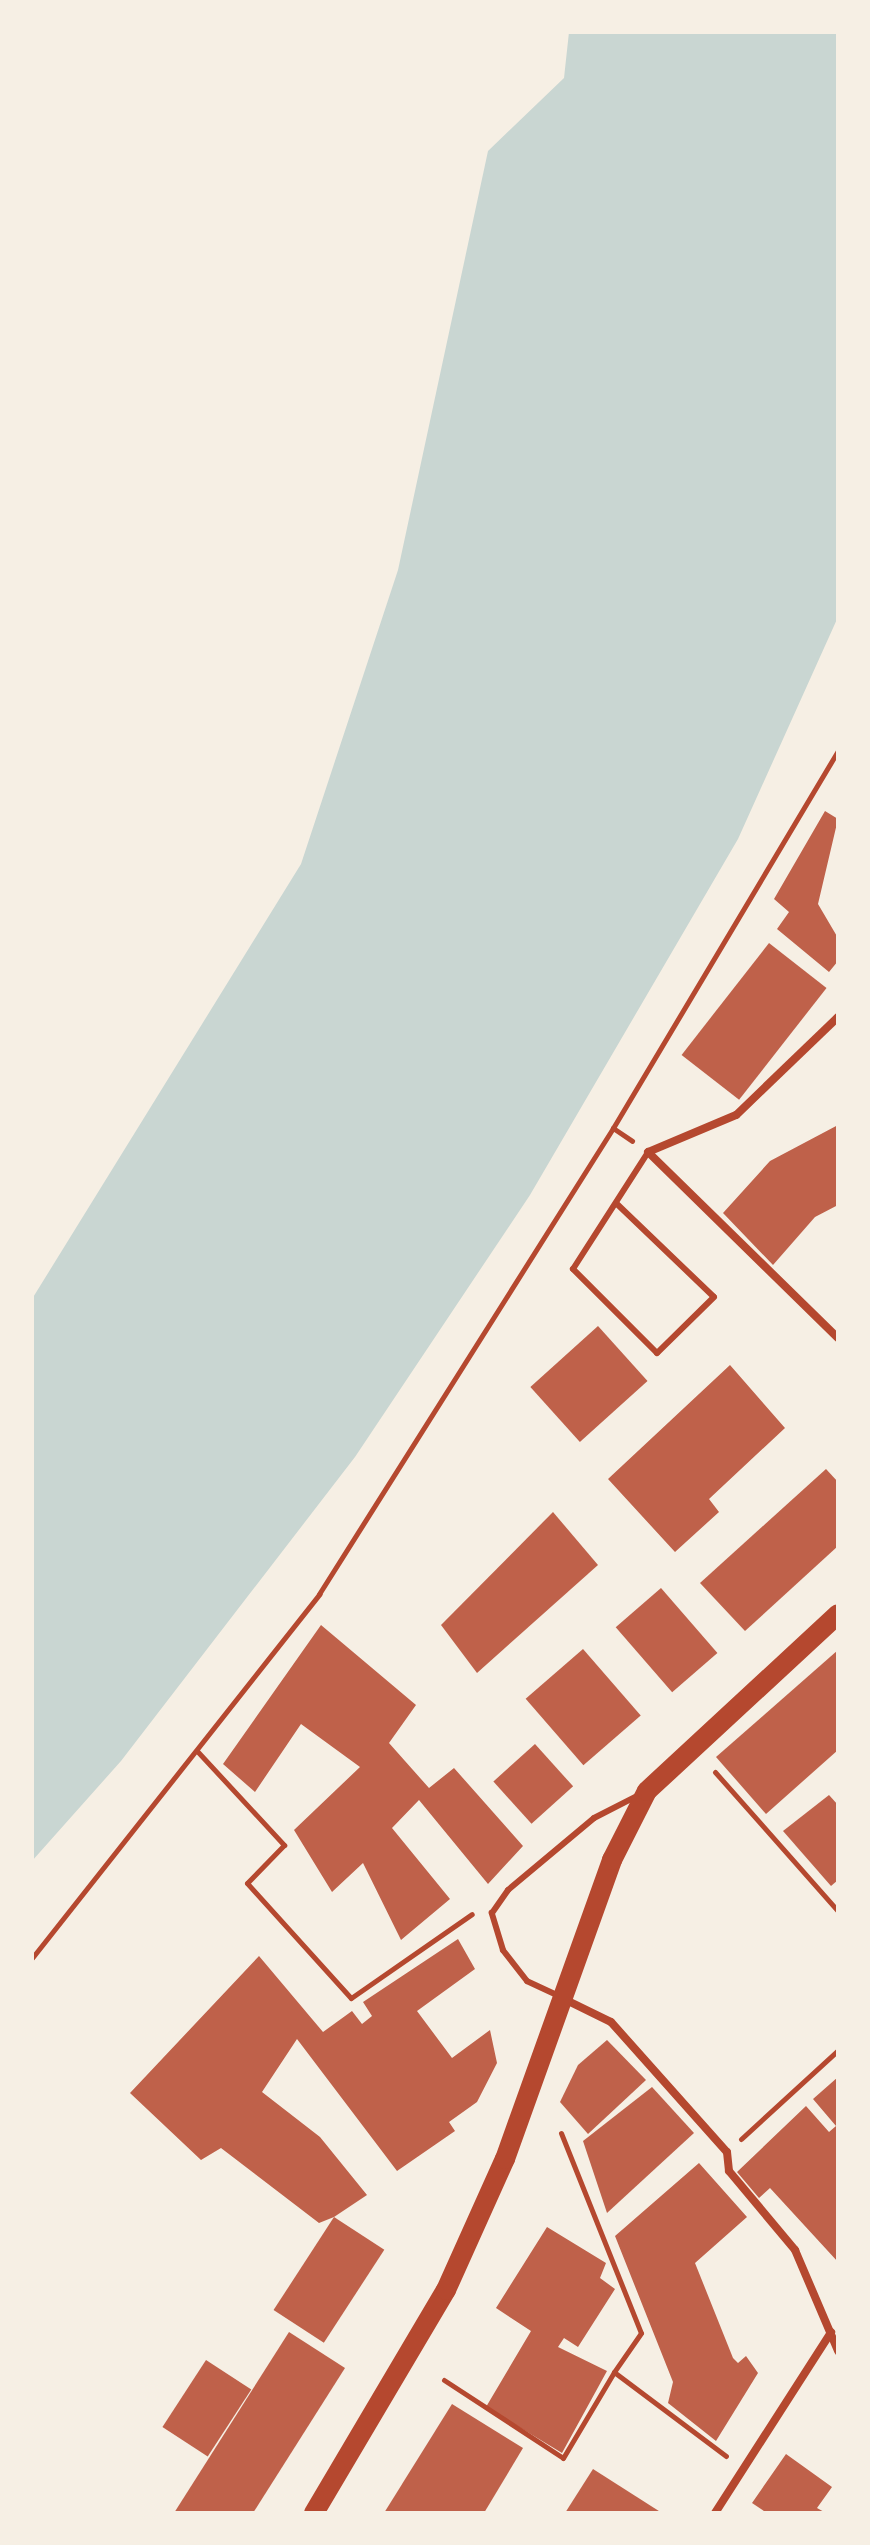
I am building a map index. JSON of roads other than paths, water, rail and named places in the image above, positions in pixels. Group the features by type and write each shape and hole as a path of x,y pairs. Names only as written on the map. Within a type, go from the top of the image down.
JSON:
{"main road":[{"path":"314,2513 446,2290 505,2159 560,1997 647,1791 838,1614"}],"street":[{"path":"838,1017 736,1115 648,1152 838,1338"},
{"path":"560,1997 611,2022 727,2152 729,2171 795,2250 838,2351"},
{"path":"715,2513 831,2332"}],"lane":[{"path":"617,1204 714,1297 657,1353 573,1269 648,1152"},
{"path":"560,1997 527,1981 503,1950 492,1913 508,1890 594,1818 647,1791"}]}
